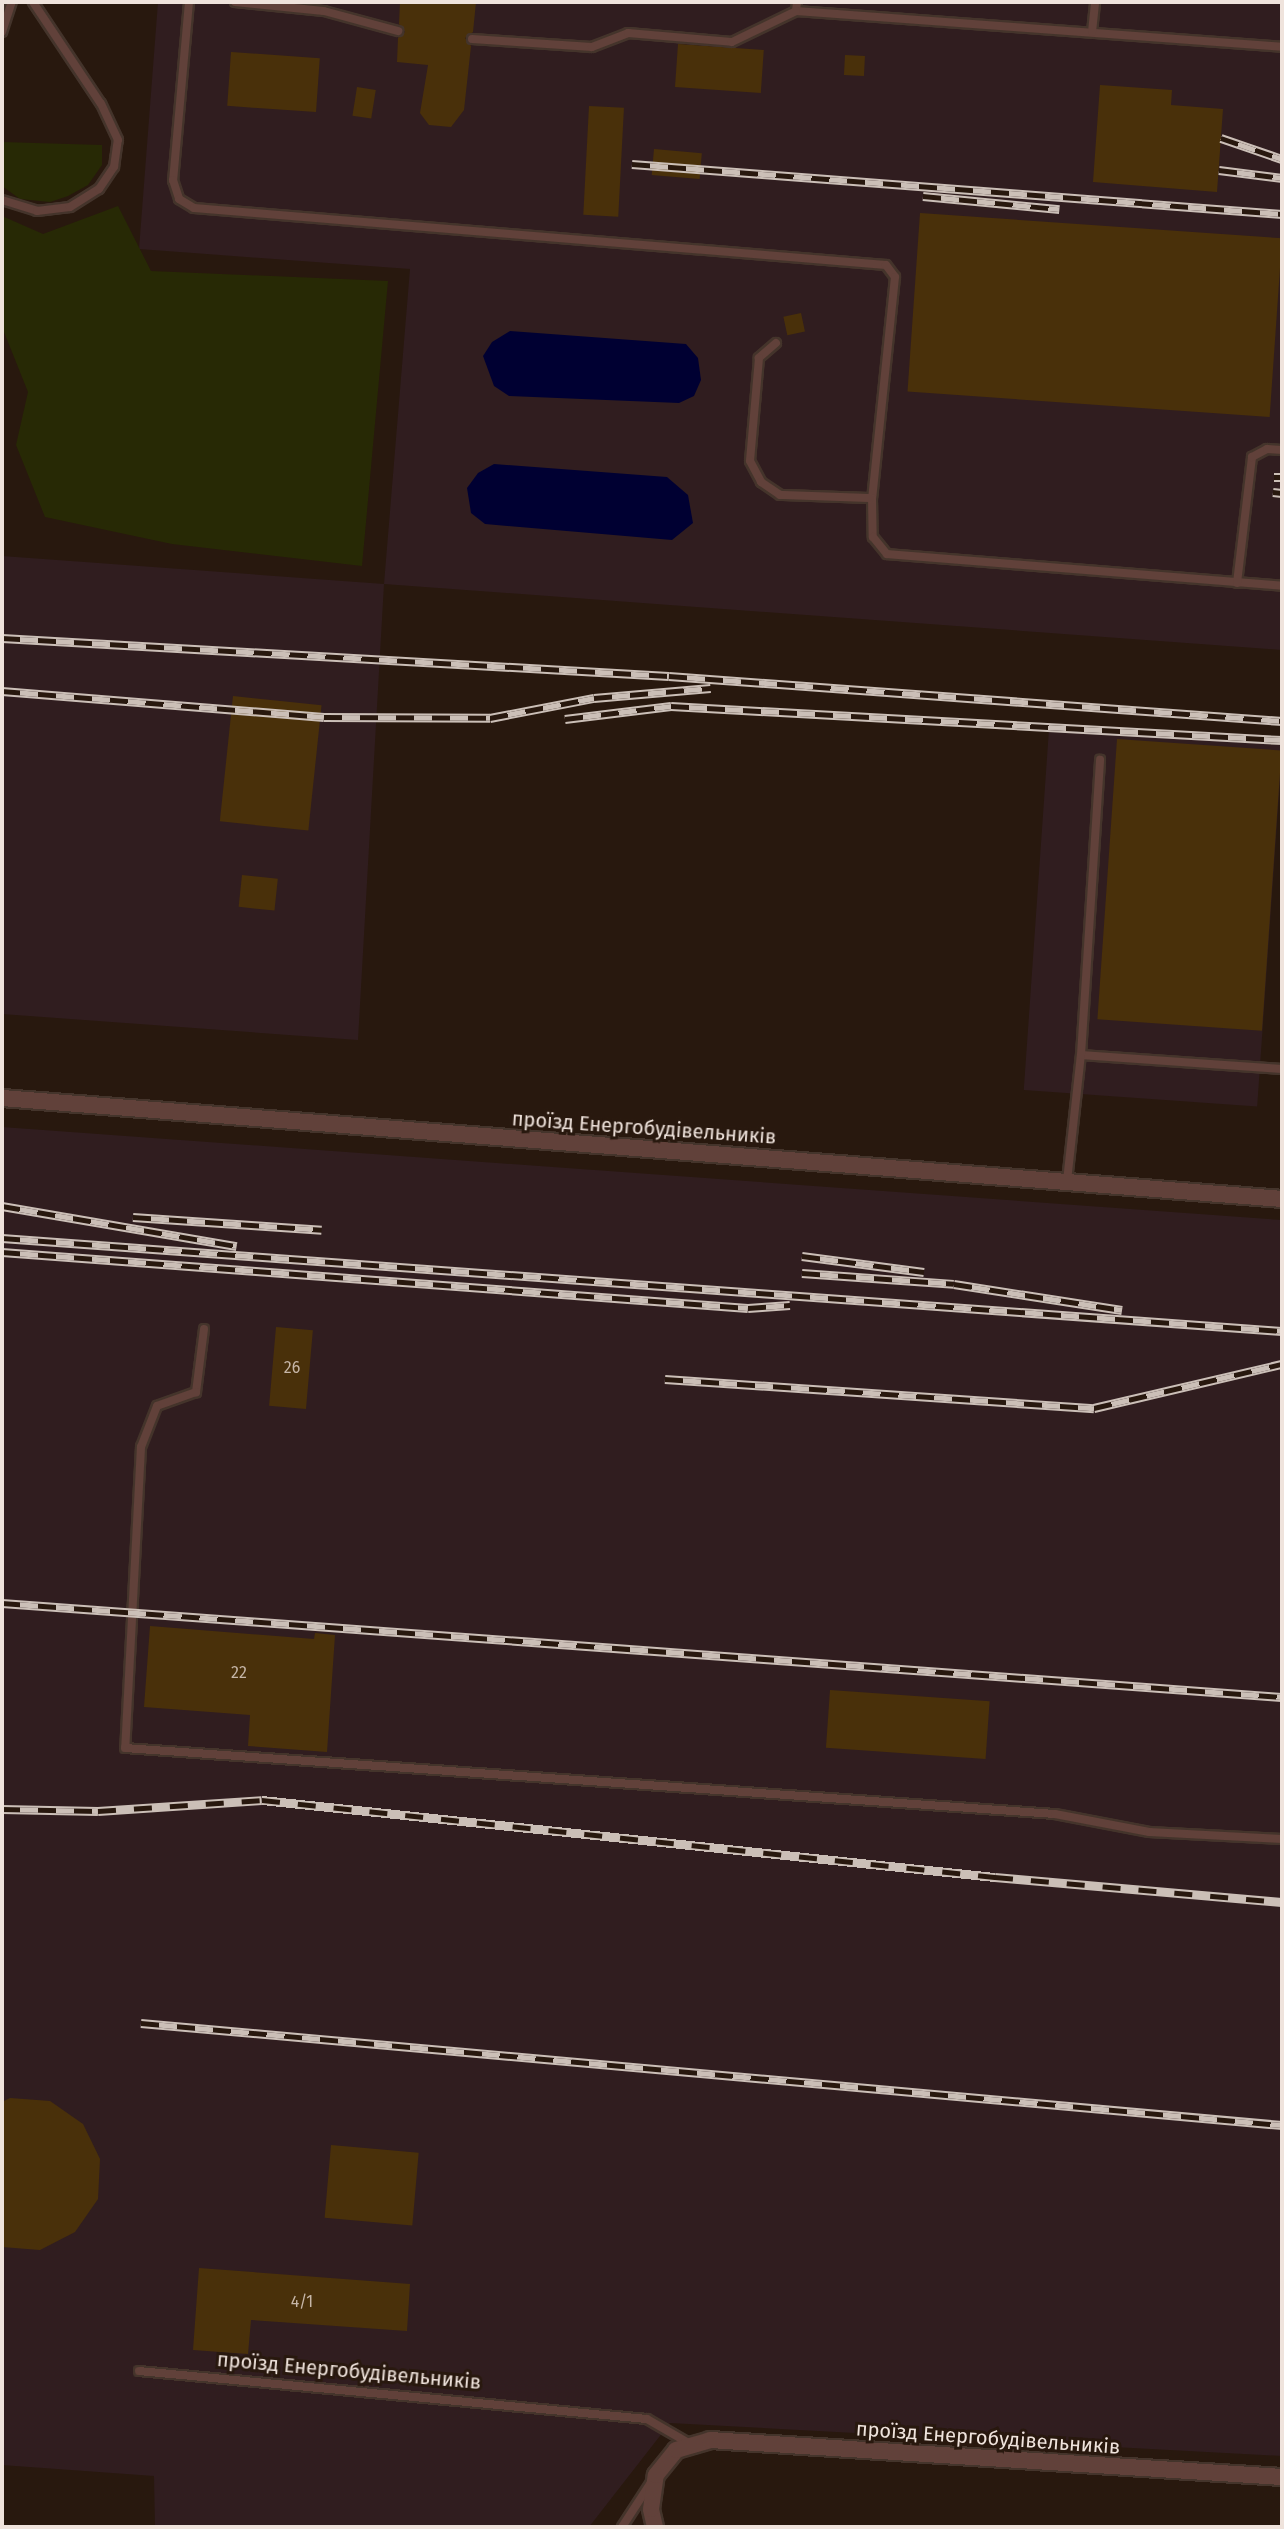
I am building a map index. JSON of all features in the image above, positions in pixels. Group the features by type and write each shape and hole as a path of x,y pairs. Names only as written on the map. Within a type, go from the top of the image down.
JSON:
{"street":[{"name":"проїзд Енергобудівельників","path":"2,1098 1282,1199"},
{"name":"проїзд Енергобудівельників","path":"693,2445 710,2440 1282,2477"},
{"path":"655,2527 651,2509 656,2475 676,2450 693,2445"}],"lane":[{"path":"2,32 12,2"},
{"path":"2,200 37,211 70,207 99,189 116,153 118,140 101,104 33,2"},
{"path":"189,2 173,180 179,199 194,208 886,265 895,277 872,498 873,537 887,554 1282,586"},
{"path":"235,2 324,11 398,31"},
{"path":"1092,32 1095,2"},
{"path":"472,39 592,47 628,33 732,42 796,6 1282,47"},
{"path":"776,343 759,358 750,461 761,482 780,495 872,498"},
{"path":"1237,583 1252,457 1282,450"},
{"path":"1067,1181 1081,1055 1100,760"},
{"path":"1081,1055 1282,1069"},
{"path":"204,1329 196,1392 157,1406 141,1447 125,1748 1055,1814 1149,1832 1282,1839"},
{"name":"проїзд Енергобудівельників","path":"139,2371 647,2419 693,2445"},
{"path":"622,2527 656,2475"}],"shaded area":[{"path":"158,2 1282,2 1282,650 384,584 410,269 139,249"},
{"path":"510,331 686,344 698,358 701,380 694,396 679,403 509,396 494,386 483,356 492,342"},
{"path":"494,464 667,477 688,495 693,523 672,540 485,524 471,513 467,488 478,473"},
{"path":"2,556 384,584 358,1040 2,1014"},
{"path":"1049,729 1282,745 1257,1106 1024,1090"},
{"path":"2,1127 1282,1220 1282,2456 670,2423 589,2527 155,2527 154,2476 2,2465"}],"green space":[{"path":"2,142 102,145 102,165 88,185 68,196 50,202 20,199 2,186"},
{"path":"118,206 151,271 388,281 362,566 172,544 45,517 16,445 28,392 2,327 2,216 43,234"}],"building":[{"path":"400,2 476,2 473,32 465,38 471,46 464,110 451,127 429,125 420,113 428,65 397,62 398,38 405,32 399,24"},
{"path":"678,44 764,50 761,93 675,87"},
{"path":"231,52 320,58 316,112 227,106"},
{"path":"845,55 865,56 864,76 844,75"},
{"path":"1100,85 1172,90 1171,105 1223,109 1217,192 1093,182"},
{"path":"357,87 376,90 371,119 352,116"},
{"path":"589,106 624,108 618,217 583,215"},
{"path":"654,149 702,153 700,179 652,175"},
{"path":"920,213 1282,238 1270,417 908,392"},
{"path":"801,313 805,332 787,335 783,317"},
{"path":"233,696 322,705 308,831 220,821"},
{"path":"1117,739 1282,751 1262,1031 1097,1019"},
{"path":"242,875 278,879 274,911 239,907"},
{"path":"276,1327 313,1330 306,1409 269,1406"},
{"path":"150,1626 314,1639 315,1633 335,1635 327,1752 248,1746 250,1715 144,1707"},
{"path":"830,1690 990,1701 986,1759 826,1748"},
{"path":"10,2098 50,2101 83,2124 100,2159 98,2199 75,2232 40,2250 2,2247 2,2102"},
{"path":"331,2145 419,2153 412,2225 325,2218"},
{"path":"199,2268 410,2284 407,2331 251,2320 248,2354 193,2350"}],"railway":[{"path":"1221,138 1282,159"},
{"path":"632,164 1282,214"},
{"path":"1219,170 1282,178"},
{"path":"923,196 1059,209"},
{"path":"1274,477 1282,477"},
{"path":"1273,492 1282,493"},
{"path":"2,638 669,676 1282,721"},
{"path":"2,691 324,717 490,718 594,698 711,688"},
{"path":"565,719 671,706 1282,740"},
{"path":"2,1206 237,1246"},
{"path":"133,1217 322,1230"},
{"path":"2,1238 1282,1331"},
{"path":"2,1252 748,1308 790,1305"},
{"path":"802,1256 924,1272"},
{"path":"802,1273 954,1284 1122,1310"},
{"path":"665,1379 1094,1408 1282,1364"},
{"path":"2,1603 1282,1697"},
{"path":"2,1809 98,1811 262,1800 995,1877 1282,1902"},
{"path":"141,2023 1282,2125"}]}
